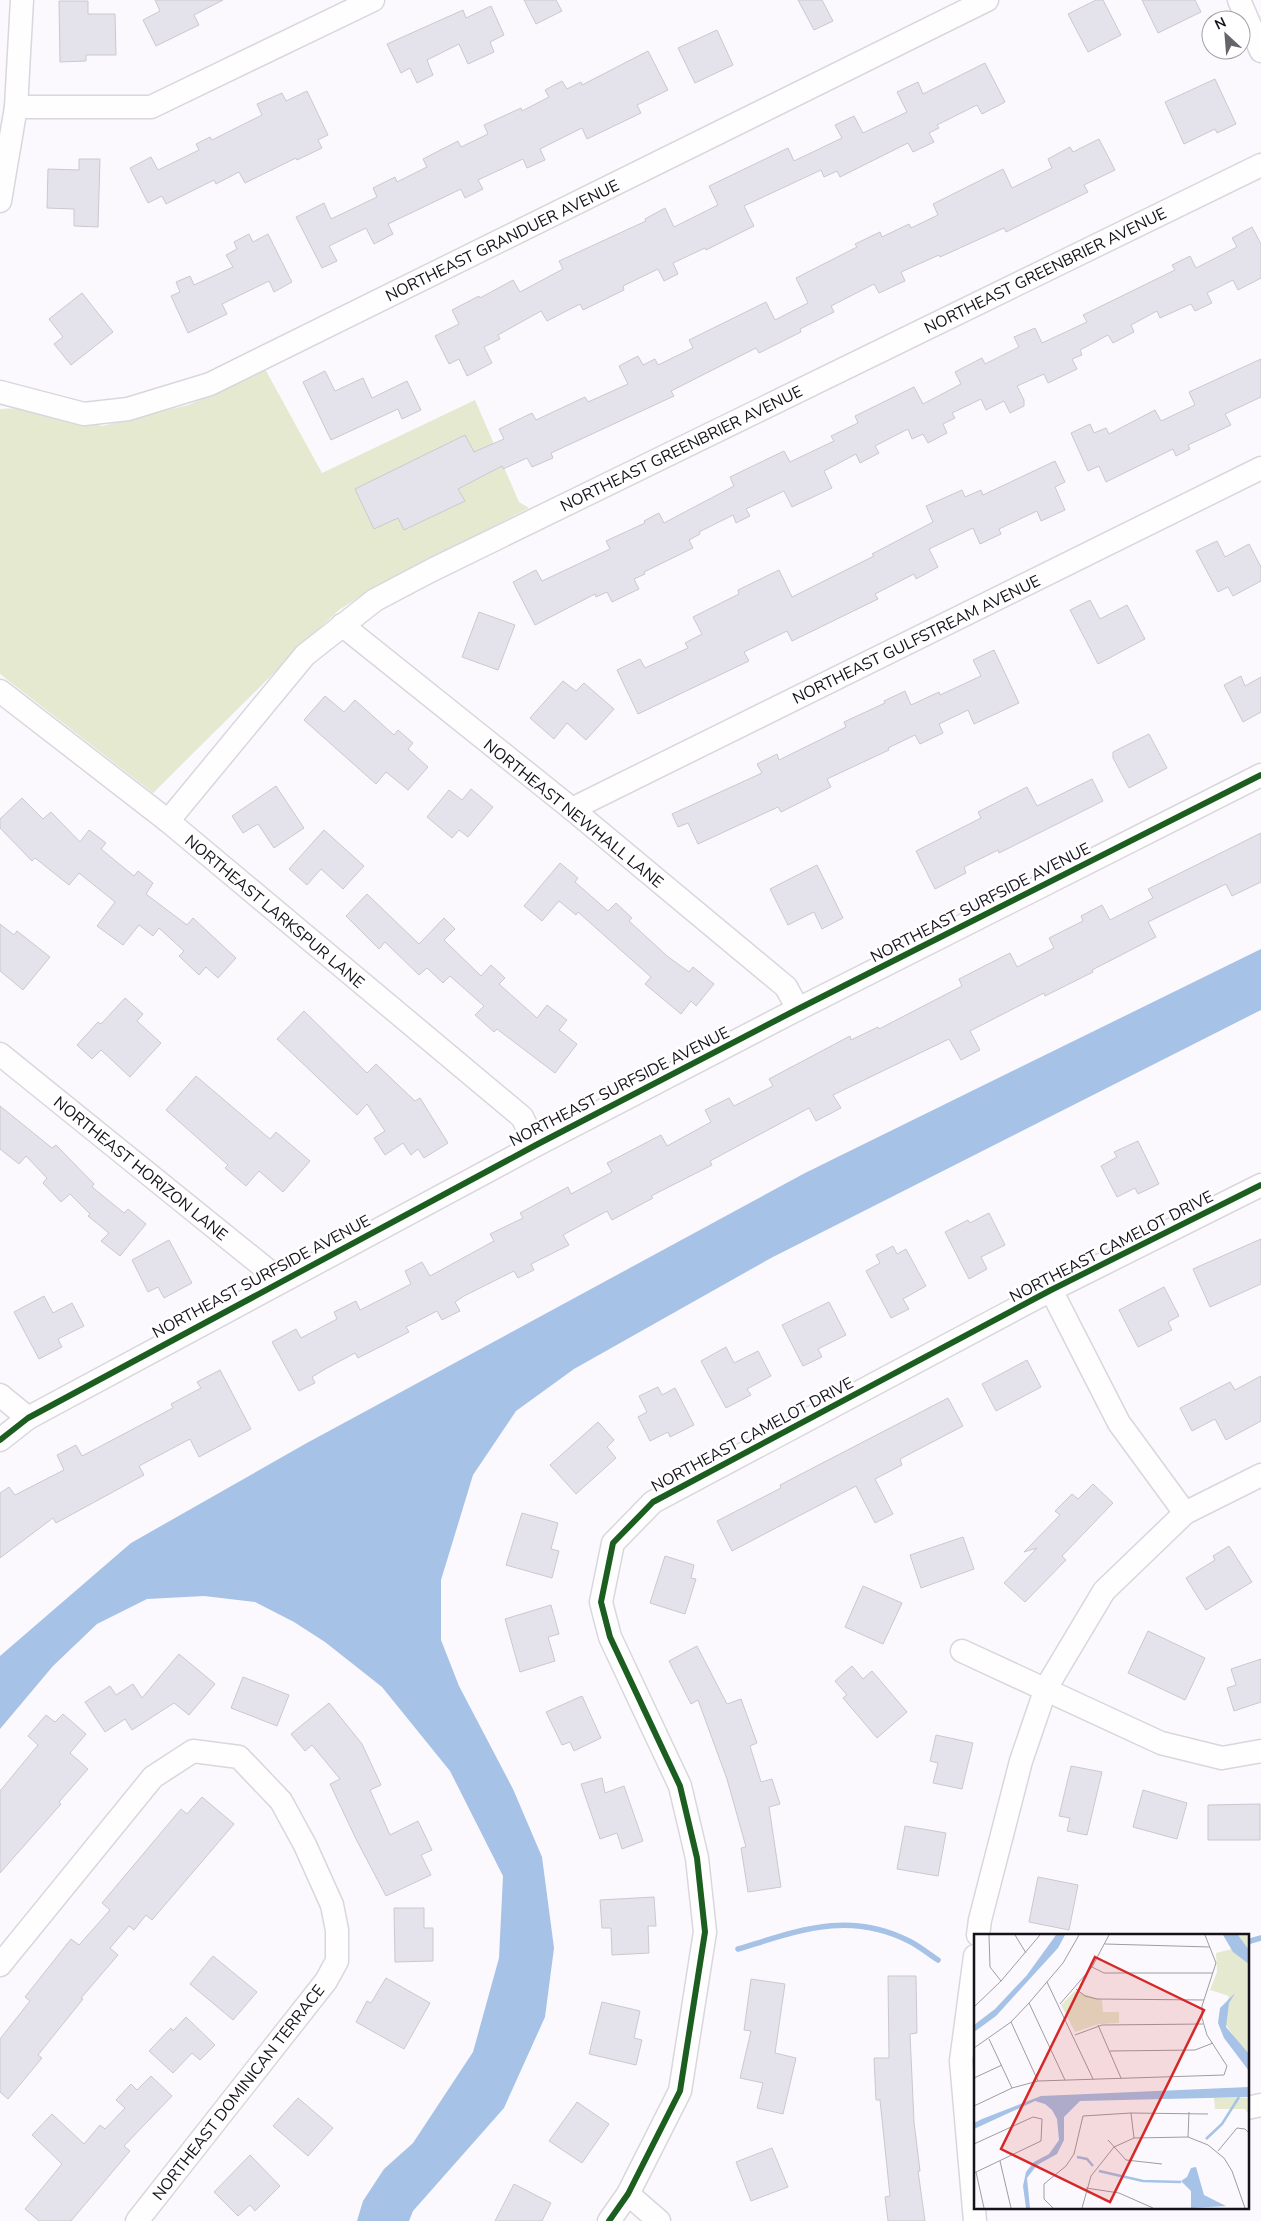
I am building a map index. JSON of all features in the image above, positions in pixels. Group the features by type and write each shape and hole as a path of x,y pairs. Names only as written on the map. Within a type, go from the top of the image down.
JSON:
{"street":[{"path":"0,201 16,107 22,0"},
{"path":"16,107 151,107 373,0"},
{"name":"NORTHEAST GRANDUER AVENUE","path":"0,392 84,414 128,409 210,384 988,0"},
{"path":"1239,0 1261,51"},
{"name":"NORTHEAST GREENBRIER AVENUE","path":"168,821 305,655 375,600 432,570 1261,165"},
{"name":"NORTHEAST GULFSTREAM AVENUE","path":"572,809 1261,468"},
{"name":"NORTHEAST NEWHALL LANE","path":"342,625 572,809 786,988 798,1009"},
{"name":"NORTHEAST LARKSPUR LANE","path":"0,691 168,821 522,1117 536,1145"},
{"name":"NORTHEAST SURFSIDE AVENUE","path":"0,1440 28,1418 536,1145 798,1009 1261,775"},
{"name":"NORTHEAST HORIZON LANE","path":"0,1054 281,1281"},
{"name":"NORTHEAST CAMELOT DRIVE","path":"609,2221 628,2194 680,2091 705,1932 698,1858 680,1786 610,1637 601,1602 613,1543 653,1502 1051,1290 1261,1185"},
{"path":"1051,1290 1119,1423 1186,1512"},
{"path":"0,1395 28,1418"},
{"path":"978,1934 980,1920 1021,1761 1046,1688 1104,1591 1186,1512 1261,1475"},
{"path":"962,1651 1046,1688 1161,1743 1222,1758 1261,1751"},
{"name":"NORTHEAST DOMINICAN TERRACE","path":"0,1964 153,1777 193,1750 239,1757 281,1801 305,1845 332,1905 337,1930 337,1961 326,1981 137,2221"},
{"path":"974,1964 961,2061 974,2209"},
{"path":"1248,2108 1261,2105"},
{"path":"628,2194 659,2221"}],"green space":[{"path":"265,369 322,473 475,400 519,502 529,508 370,590 339,610 299,647 153,793 0,674 0,409 20,408 102,426 188,405"}],"water":[{"path":"1261,949 1261,1010 771,1258 574,1369 516,1411 473,1475 441,1580 441,1640 459,1686 513,1789 542,1857 554,1948 545,2017 504,2108 413,2211 409,2221 357,2221 363,2201 384,2169 413,2143 473,2052 499,1958 503,1876 450,1771 382,1687 325,1642 294,1622 255,1602 204,1596 147,1599 97,1624 53,1666 0,1729 0,1656 131,1543 305,1444 805,1173"}],"building":[{"path":"155,0 223,0 194,15 199,25 156,46 143,20 160,11"},
{"path":"524,0 556,0 562,11 536,24"},
{"path":"798,0 822,0 833,21 814,30"},
{"path":"1096,0 1103,0 1121,35 1088,52 1068,14"},
{"path":"1142,0 1195,0 1201,12 1158,33"},
{"path":"59,1 88,1 88,14 115,14 116,55 86,55 86,61 60,62"},
{"path":"491,6 504,35 490,42 494,52 468,64 459,44 427,60 433,75 417,83 410,68 401,73 387,44 463,10 466,18"},
{"path":"717,30 733,65 695,83 678,48"},
{"path":"648,51 668,90 637,105 641,113 587,139 582,128 540,149 545,160 527,168 523,159 478,180 483,189 465,198 461,189 388,224 393,234 374,244 366,228 329,246 337,261 322,268 296,217 324,203 331,219 377,197 373,188 395,177 397,182 427,167 423,159 458,141 461,147 488,134 484,125 521,108 522,111 549,97 545,90 562,81 567,89 581,82 582,85"},
{"path":"985,63 1005,102 982,114 977,105 937,125 939,128 929,133 934,142 913,152 908,143 840,177 837,171 824,177 821,170 744,206 754,226 706,250 705,248 673,263 678,274 664,281 658,269 623,286 624,290 583,310 580,304 547,321 541,311 498,335 500,339 484,347 492,363 467,376 459,359 449,364 435,336 459,324 452,310 479,296 480,298 513,280 520,292 563,269 559,261 646,221 645,219 665,208 674,227 718,205 709,186 788,148 794,161 842,138 835,125 854,116 863,133 907,112 897,92 918,82 923,94"},
{"path":"1215,79 1236,124 1217,133 1215,129 1184,144 1165,102"},
{"path":"307,91 328,135 318,140 322,148 297,160 296,158 245,183 239,172 216,184 214,180 166,204 162,196 148,203 130,168 151,157 158,170 199,150 196,144 210,137 212,140 262,115 257,104 282,93 286,101"},
{"path":"1099,139 1115,170 1084,185 1088,192 1006,232 1004,228 940,257 939,255 901,272 905,281 879,293 874,284 831,306 834,312 800,329 801,332 759,353 756,348 671,391 674,396 551,453 553,458 532,467 527,458 503,469 502,466 458,489 465,501 404,530 398,518 374,529 355,489 465,435 474,452 504,439 499,429 532,413 536,420 585,397 588,402 628,384 619,366 638,356 643,365 655,359 658,365 693,348 689,340 766,302 775,320 808,303 796,278 857,247 855,244 880,232 882,237 909,224 911,228 938,215 933,204 1003,169 1012,188 1052,168 1048,159 1070,147 1073,152"},
{"path":"79,159 100,159 98,227 74,226 74,209 47,208 48,169 79,170"},
{"path":"1252,227 1261,244 1261,278 1238,290 1233,280 1207,293 1212,303 1195,311 1191,304 1160,318 1157,311 1131,325 1134,332 1113,343 1108,335 1080,350 1082,355 1072,359 1077,369 1048,383 1044,374 1017,386 1024,400 1024,406 1010,413 1004,401 986,410 981,399 952,413 955,418 943,424 947,433 928,443 923,434 912,439 908,429 875,446 879,453 860,463 856,454 824,471 832,488 792,507 784,491 746,509 750,516 736,523 733,515 699,532 700,534 689,540 693,548 644,572 645,574 634,579 639,589 612,602 607,592 596,597 595,594 535,625 513,582 536,570 542,581 610,549 606,541 645,523 644,521 659,513 664,523 734,486 730,477 784,451 790,462 834,441 831,436 858,423 855,416 914,387 923,404 961,384 955,372 982,358 985,364 1019,347 1014,337 1035,328 1042,343 1087,322 1083,315 1175,270 1172,265 1190,256 1196,268 1237,247 1232,238"},
{"path":"249,234 253,242 268,234 292,282 274,292 269,281 222,304 227,314 188,333 171,296 180,292 176,282 190,276 194,285 233,267 226,255 237,249 234,242"},
{"path":"82,293 113,332 71,365 54,344 63,337 49,319"},
{"path":"1261,359 1261,397 1225,414 1231,425 1188,445 1190,449 1176,456 1173,449 1106,482 1099,466 1088,471 1071,433 1090,424 1094,433 1106,428 1109,434 1155,410 1161,421 1195,405 1189,392"},
{"path":"325,371 335,391 363,378 372,398 407,381 421,410 402,419 398,409 331,440 303,382"},
{"path":"1055,461 1065,482 1055,487 1065,510 1041,521 1037,511 999,529 1001,534 980,544 973,528 929,549 938,567 916,579 914,574 875,594 878,599 792,641 787,631 744,652 749,661 638,714 617,670 640,659 645,668 688,648 685,643 702,634 693,617 739,594 738,590 779,570 792,597 874,556 872,554 933,522 926,506 962,490 965,497 981,490 983,495"},
{"path":"1217,541 1225,557 1249,544 1261,567 1261,581 1233,596 1228,587 1218,592 1196,551"},
{"path":"1090,600 1100,619 1127,605 1145,639 1098,664 1070,610"},
{"path":"479,612 515,625 498,670 462,657"},
{"path":"994,650 1019,703 974,724 968,710 939,724 943,733 920,744 915,735 888,748 889,750 827,779 831,787 781,812 778,807 698,844 688,823 678,827 672,814 762,773 757,764 777,754 779,760 846,727 844,722 885,703 884,701 905,691 911,705 939,692 940,695 981,676 973,660"},
{"path":"1241,676 1245,686 1261,677 1261,712 1243,722 1224,685"},
{"path":"563,681 576,691 584,683 614,709 586,740 567,723 554,739 530,718"},
{"path":"325,696 344,712 355,700 394,735 398,730 413,743 408,749 428,767 408,790 386,772 376,784 304,720"},
{"path":"1149,734 1167,768 1129,788 1113,758 1113,752"},
{"path":"1092,779 1103,801 999,853 998,850 964,867 966,873 935,889 916,851 981,818 978,812 1027,787 1037,806"},
{"path":"276,786 304,828 274,848 258,824 243,833 232,816"},
{"path":"471,789 493,807 468,837 459,830 452,838 427,817 449,790 462,800"},
{"path":"22,798 43,819 51,812 80,842 89,830 106,843 101,849 134,876 138,871 153,883 146,894 187,925 193,918 236,958 218,978 206,967 199,975 179,956 184,951 159,928 153,936 139,925 123,945 97,926 115,902 79,873 69,885 35,858 32,861 0,828 0,819"},
{"path":"324,830 364,866 343,889 321,869 307,885 289,869"},
{"path":"1261,833 1261,882 1232,896 1226,884 1148,922 1156,937 1092,970 1093,972 1045,996 1044,993 970,1031 980,1050 961,1060 949,1039 833,1095 841,1108 816,1121 809,1108 710,1161 712,1165 651,1196 653,1198 612,1220 607,1211 563,1235 569,1245 531,1264 534,1270 518,1278 514,1271 464,1296 455,1302 460,1311 442,1320 437,1311 406,1327 409,1332 358,1358 355,1353 327,1368 312,1377 315,1383 299,1391 272,1342 296,1329 301,1338 337,1319 334,1312 356,1301 360,1310 411,1284 405,1271 422,1262 430,1276 494,1241 490,1234 523,1218 520,1213 568,1187 571,1194 612,1172 607,1163 661,1135 667,1146 711,1122 705,1110 729,1098 734,1106 773,1086 769,1079 850,1036 851,1040 878,1027 879,1029 962,986 959,979 1010,953 1017,967 1054,948 1049,938 1083,921 1081,916 1102,905 1110,920 1153,898 1148,889"},
{"path":"560,863 578,878 575,882 608,911 616,903 632,918 629,921 667,956 689,972 693,967 714,984 696,1006 691,1001 681,1014 645,984 651,977 578,912 576,915 559,901 542,921 524,906"},
{"path":"817,865 843,918 822,929 814,912 788,925 770,889"},
{"path":"367,894 419,944 444,918 455,929 444,940 481,976 491,965 505,978 499,984 537,1018 547,1005 567,1020 559,1030 577,1044 555,1073 497,1029 494,1032 475,1015 484,1006 450,976 443,983 427,968 419,975 385,942 379,949 346,916"},
{"path":"0,924 14,935 17,931 50,957 23,990 0,971"},
{"path":"125,998 143,1014 137,1021 161,1043 130,1077 101,1050 92,1059 77,1045 98,1022 101,1024"},
{"path":"304,1011 367,1073 376,1064 415,1101 420,1098 448,1143 424,1158 418,1149 411,1155 403,1143 385,1155 374,1138 385,1131 367,1104 357,1115 277,1039"},
{"path":"196,1076 270,1139 276,1132 310,1161 283,1192 259,1171 246,1186 225,1168 228,1165 166,1110"},
{"path":"0,1106 52,1148 56,1145 94,1184 92,1187 124,1213 128,1209 146,1224 120,1256 101,1241 109,1233 88,1216 90,1214 70,1194 61,1202 43,1183 47,1178 26,1156 19,1164 0,1149"},
{"path":"1138,1141 1159,1184 1138,1194 1135,1188 1117,1197 1101,1166 1117,1157 1114,1152"},
{"path":"989,1213 1005,1245 981,1257 987,1269 969,1279 945,1232 968,1220 970,1223"},
{"path":"1261,1239 1261,1284 1210,1307 1193,1269"},
{"path":"169,1240 192,1283 164,1298 158,1287 148,1292 132,1260"},
{"path":"893,1246 897,1254 906,1249 926,1286 903,1299 909,1309 891,1318 866,1271 880,1263 876,1255"},
{"path":"1164,1287 1179,1316 1168,1322 1172,1330 1138,1347 1119,1310"},
{"path":"44,1296 53,1313 72,1303 84,1326 58,1339 62,1347 39,1359 14,1312"},
{"path":"829,1302 846,1335 818,1349 822,1357 803,1366 782,1325"},
{"path":"726,1347 734,1363 758,1351 771,1376 747,1389 751,1395 726,1408 701,1361"},
{"path":"1027,1360 1041,1387 996,1411 982,1384"},
{"path":"220,1370 251,1429 199,1457 190,1439 139,1466 144,1475 56,1523 53,1518 0,1558 0,1493 9,1487 15,1495 64,1470 57,1455 76,1445 82,1456 173,1408 171,1404 201,1388 197,1382"},
{"path":"1261,1376 1261,1421 1226,1440 1215,1419 1192,1431 1180,1408 1230,1382 1235,1390"},
{"path":"658,1387 662,1395 675,1388 694,1425 670,1437 668,1432 650,1441 638,1417 647,1412 639,1396"},
{"path":"948,1398 963,1426 900,1459 902,1465 875,1479 893,1514 875,1523 856,1486 732,1551 717,1521 781,1488 780,1485"},
{"path":"598,1422 614,1440 607,1447 616,1458 576,1494 550,1465"},
{"path":"1093,1484 1113,1503 1062,1556 1066,1560 1025,1602 1004,1583 1037,1548 1024,1552 1060,1515 1055,1511 1072,1494 1078,1499"},
{"path":"522,1513 558,1523 551,1549 559,1551 552,1578 506,1565"},
{"path":"963,1537 974,1569 921,1588 910,1555"},
{"path":"1229,1546 1252,1582 1206,1610 1186,1578 1215,1560 1213,1556"},
{"path":"665,1556 694,1565 691,1578 696,1579 685,1614 650,1603"},
{"path":"863,1586 902,1603 883,1644 845,1627"},
{"path":"551,1605 559,1634 548,1637 555,1661 520,1672 505,1619"},
{"path":"1148,1631 1205,1658 1185,1700 1128,1673"},
{"path":"697,1646 727,1704 741,1699 757,1743 750,1746 761,1782 772,1779 780,1804 769,1807 781,1887 748,1892 741,1848 746,1847 727,1779 698,1700 691,1704 669,1661"},
{"path":"179,1654 215,1684 189,1715 174,1703 132,1730 125,1719 105,1732 85,1702 110,1686 116,1695 133,1684 142,1698"},
{"path":"1261,1659 1261,1702 1234,1711 1227,1688 1236,1685 1231,1669"},
{"path":"852,1666 863,1679 872,1671 907,1712 877,1738 843,1698 847,1695 835,1681"},
{"path":"243,1677 289,1695 277,1726 231,1708"},
{"path":"582,1696 601,1738 574,1751 570,1742 562,1745 546,1712"},
{"path":"329,1703 362,1744 381,1785 370,1790 390,1835 418,1821 432,1850 421,1855 431,1875 386,1896 330,1784 340,1779 312,1745 305,1751 291,1734"},
{"path":"63,1714 86,1734 70,1753 88,1769 59,1802 61,1804 0,1873 0,1791 38,1745 28,1736 46,1715 55,1722"},
{"path":"936,1735 973,1743 962,1789 933,1783 938,1763 930,1761"},
{"path":"1071,1766 1102,1772 1087,1835 1067,1831 1070,1818 1059,1816"},
{"path":"602,1778 605,1793 624,1786 643,1841 622,1849 617,1833 600,1839 581,1784"},
{"path":"1143,1790 1187,1803 1177,1839 1133,1827"},
{"path":"202,1797 234,1824 152,1920 146,1915 134,1930 129,1926 110,1948 118,1955 81,1998 83,1999 38,2055 42,2058 8,2099 0,2092 0,2039 30,2001 25,1997 71,1939 79,1945 110,1910 102,1903 181,1809 187,1814"},
{"path":"1260,1804 1260,1840 1208,1840 1208,1805"},
{"path":"905,1826 946,1833 938,1876 897,1869"},
{"path":"1038,1877 1078,1885 1069,1930 1029,1922"},
{"path":"654,1897 656,1926 648,1926 649,1953 612,1955 611,1928 602,1928 600,1900"},
{"path":"394,1908 424,1908 424,1928 433,1928 433,1961 395,1962"},
{"path":"213,1956 257,1992 233,2020 190,1984"},
{"path":"888,1976 916,1976 917,2033 910,2034 914,2122 925,2221 888,2221 885,2197 890,2196 880,2100 876,2100 874,2058 889,2058"},
{"path":"386,1978 430,2003 404,2049 356,2022 367,2001 371,2003"},
{"path":"751,1979 785,1984 775,2053 796,2058 783,2114 757,2108 763,2083 740,2078 751,2031 744,2030"},
{"path":"602,2002 640,2011 634,2038 642,2040 636,2065 589,2054"},
{"path":"186,2017 215,2045 200,2060 192,2053 173,2073 149,2051 171,2028 173,2031"},
{"path":"151,2076 172,2096 124,2146 130,2151 71,2221 39,2221 25,2209 62,2164 32,2135 52,2114 84,2144 100,2125 105,2129 125,2108 116,2100 131,2084 137,2090"},
{"path":"298,2098 333,2128 308,2156 273,2126"},
{"path":"577,2102 609,2124 582,2163 549,2141"},
{"path":"772,2148 788,2187 751,2201 736,2162"},
{"path":"250,2155 280,2186 255,2211 250,2205 238,2216 214,2192"},
{"path":"514,2184 551,2203 542,2221 495,2221"}],"waterway":[{"path":"738,1949 802,1930 844,1925 887,1932 913,1943 938,1960"},
{"path":"1248,1942 1261,1938"}],"cycle path":[{"path":"0,1440 28,1418 536,1145 798,1009 1261,775"},
{"path":"609,2221 628,2194 680,2091 705,1932 697,1858 680,1786 610,1637 601,1602 613,1543 653,1502 1051,1290 1261,1185"}]}
